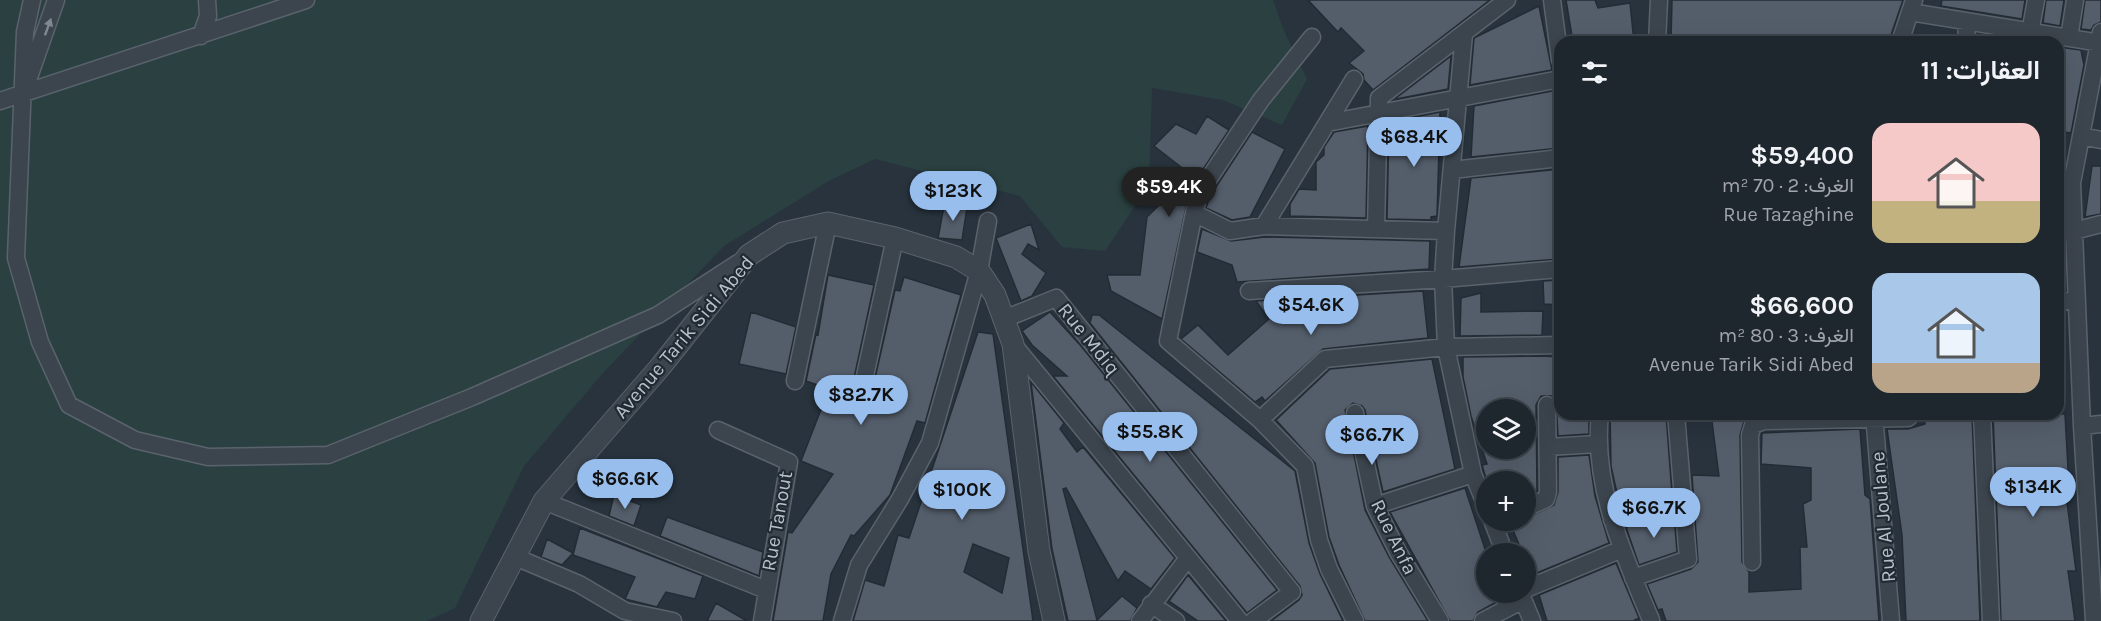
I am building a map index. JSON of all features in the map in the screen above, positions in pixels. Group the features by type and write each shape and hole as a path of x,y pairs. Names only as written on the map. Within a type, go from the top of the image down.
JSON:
{"street":[{"path":"32,0 25,32 16,258 40,342 69,405 135,440 208,457 328,455 472,397 658,315 749,255"},
{"path":"24,92 56,0"},
{"path":"201,36 207,8 218,0"},
{"path":"1376,228 1379,98 1507,0"},
{"path":"1552,0 1557,36"},
{"path":"1658,36 1659,0"},
{"path":"2030,33 2036,0"},
{"path":"2068,38 2076,0"},
{"path":"0,101 201,36 299,1"},
{"path":"1902,36 1912,6 1966,21 2053,36"},
{"path":"1966,21 1967,36"},
{"path":"1464,34 1443,279 1446,347 1476,481"},
{"path":"1312,37 1232,141 1200,192 1168,341 1260,420 1305,466 1318,540 1329,569 1355,621"},
{"path":"2064,37 2100,39 2072,183 2066,231 2077,300 2082,426 2094,477 2094,621"},
{"path":"1264,226 1354,79"},
{"path":"1327,123 1554,80"},
{"path":"2081,136 2101,140"},
{"path":"1452,170 1554,159"},
{"path":"1194,213 1230,231 1264,226 1446,231"},
{"path":"842,621 859,565 900,499 930,443 980,271 988,221"},
{"path":"795,381 828,223"},
{"name":"Avenue Tarik Sidi Abed","path":"481,621 513,556 544,501 661,366 749,255 783,232 828,223 896,238 956,256 980,271 995,295 1013,344 1039,551 1054,621"},
{"path":"2066,231 2101,224"},
{"path":"863,385 896,238"},
{"path":"1250,291 1554,270"},
{"name":"Rue Mdiq","path":"1004,319 1056,298 1292,592 1253,621"},
{"path":"2064,301 2077,300"},
{"path":"1013,344 1240,621"},
{"path":"1260,420 1325,359 1446,347 1554,345"},
{"path":"1536,504 1546,500 1548,405"},
{"name":"Rue Anfa","path":"1354,413 1375,506 1398,552 1440,621"},
{"path":"1599,420 1597,444 1612,520 1651,620"},
{"path":"1633,578 1688,559 1677,420"},
{"path":"1752,562 1750,435 1753,425 1764,421 1792,420"},
{"name":"Rue Al Joulane","path":"1874,420 1891,621"},
{"path":"1982,420 1991,621"},
{"path":"2082,426 2101,424"},
{"name":"Rue Tanout","path":"718,430 789,462 766,590 763,621"},
{"path":"1548,447 1597,444"},
{"path":"1375,506 1473,474"},
{"path":"544,501 766,590"},
{"path":"1612,520 1684,502"},
{"path":"1536,588 1622,549"},
{"path":"513,556 579,584 622,616 673,621"},
{"path":"1140,621 1188,558"},
{"path":"1483,621 1510,603"},
{"path":"1526,603 1532,621"},
{"path":"1151,604 1176,621"}],"green space":[{"path":"0,0 1273,0 1285,33 1307,79 1282,125 1223,100 1152,88 1149,185 1105,251 1062,247 1020,196 875,159 827,182 724,246 603,373 524,466 455,608 427,621 0,621"}],"building":[{"path":"1308,0 1490,0 1373,90 1364,80 1363,74 1349,63 1364,51 1341,28 1338,32"},
{"path":"1566,0 1595,0 1598,8 1630,3 1633,36 1572,36"},
{"path":"1672,0 1903,0 1891,35 1671,36"},
{"path":"1942,0 2025,0 2022,19 1941,6"},
{"path":"2046,0 2064,0 2060,26 2043,23"},
{"path":"2085,0 2101,0 2101,22 2094,25 2091,30 2081,29"},
{"path":"1539,6 1552,70 1470,85 1474,38"},
{"path":"2064,48 2081,50 2084,65 2071,133 2064,132"},
{"path":"1451,56 1448,89 1396,99 1396,98"},
{"path":"1554,91 1554,149 1471,157 1474,106"},
{"path":"1440,112 1437,216 1431,217 1431,220 1387,219 1389,122"},
{"path":"1207,116 1229,130 1190,189 1162,319 1111,291 1107,275 1140,275 1147,217 1190,174 1154,146 1176,124 1196,134"},
{"path":"1368,126 1366,218 1290,216 1290,204 1299,189 1316,190 1316,162 1324,155 1324,147 1334,132"},
{"path":"1252,132 1285,149 1250,217 1232,220 1206,208 1210,196"},
{"path":"2092,166 2101,166 2101,214 2085,217"},
{"path":"1554,170 1554,259 1459,267 1471,178"},
{"path":"945,201 967,207 962,240 938,238"},
{"path":"1031,224 1039,250 1028,244 1022,254 1046,273 1032,296 1021,301 996,238"},
{"path":"1202,229 1231,241 1265,237 1430,241 1429,269 1237,282 1232,265 1197,252"},
{"path":"828,275 874,285 853,383 856,392 861,395 870,392 873,387 895,290 900,291 904,277 961,295 925,423 917,421 890,495 854,536 851,535 831,574 823,621 773,621 788,532 792,533 833,474 801,461 829,389 806,381 816,334 818,335"},
{"path":"1554,280 1554,305 1544,304 1543,281"},
{"path":"1423,291 1428,338 1323,349 1265,401 1262,397 1255,402 1181,339 1198,325 1228,355 1269,319 1256,301"},
{"path":"1481,293 1481,312 1543,311 1542,335 1460,336 1461,298"},
{"path":"751,312 796,327 786,374 739,364"},
{"path":"1050,312 1081,346 1277,590 1247,613 1053,376 1067,376 1032,345 1022,331"},
{"path":"1092,315 1099,315 1295,471 1309,543 1320,574 1343,621 1271,621 1299,600 1302,595 1300,586 1090,323"},
{"path":"978,332 993,334 1033,621 853,621 865,580 884,586 898,535 909,538","holes":["973,544 1009,558 1002,593 964,572"]},
{"path":"1463,357 1554,357 1554,398 1541,396 1536,405 1536,399 1476,399 1476,431 1463,377"},
{"path":"1432,359 1455,469 1383,492 1365,410 1362,406 1353,403 1345,410 1365,510 1389,557 1428,621 1365,621 1339,565 1329,537 1315,463 1276,420 1330,369"},
{"path":"1031,382 1064,423 1060,429 1077,452 1083,447 1175,558 1151,589 1125,571 1118,581 1066,488 1063,489 1097,620 1122,596 1137,608 1130,621 1068,621 1052,549"},
{"path":"1536,405 1537,491 1536,471 1484,471 1482,465 1487,464 1485,459 1536,459"},
{"path":"2065,414 2069,487 2065,487 2076,571 2068,571 2075,621 2001,621 1993,420 2064,420"},
{"path":"1557,420 1589,420 1589,434 1558,436"},
{"path":"1610,420 1666,420 1672,494 1620,507 1611,466"},
{"path":"1712,420 1744,420 1740,435 1742,562 1749,572 1749,592 1801,589 1800,547 1807,547 1803,504 1811,500 1811,468 1761,464 1762,433 1860,429 1865,495 1870,499 1879,621 1666,621 1662,609 1658,610 1647,584 1691,569 1698,562 1692,475 1719,476"},
{"path":"1925,420 1972,420 1980,621 1906,621 1902,535 1887,429 1908,429 1925,424"},
{"path":"1589,455 1595,496 1609,543 1536,573 1536,543 1518,543 1513,531 1536,531 1536,513 1554,505 1558,492 1558,457"},
{"path":"1465,488 1476,522 1476,531 1479,531 1483,543 1476,543 1476,603 1495,603 1478,612 1473,621 1450,621 1390,512"},
{"path":"614,495 641,505 634,526 609,516"},
{"path":"1674,515 1677,552 1639,565 1626,527"},
{"path":"667,517 763,552 759,576 660,536"},
{"path":"580,528 703,576 695,599 666,592 657,607 625,599 635,577 573,555"},
{"path":"547,539 573,553 562,565 541,557"},
{"path":"1616,563 1639,618 1633,621 1547,621 1539,595"},
{"path":"1188,575 1226,621 1198,621 1169,601"},
{"path":"716,603 747,621 707,621"}]}
